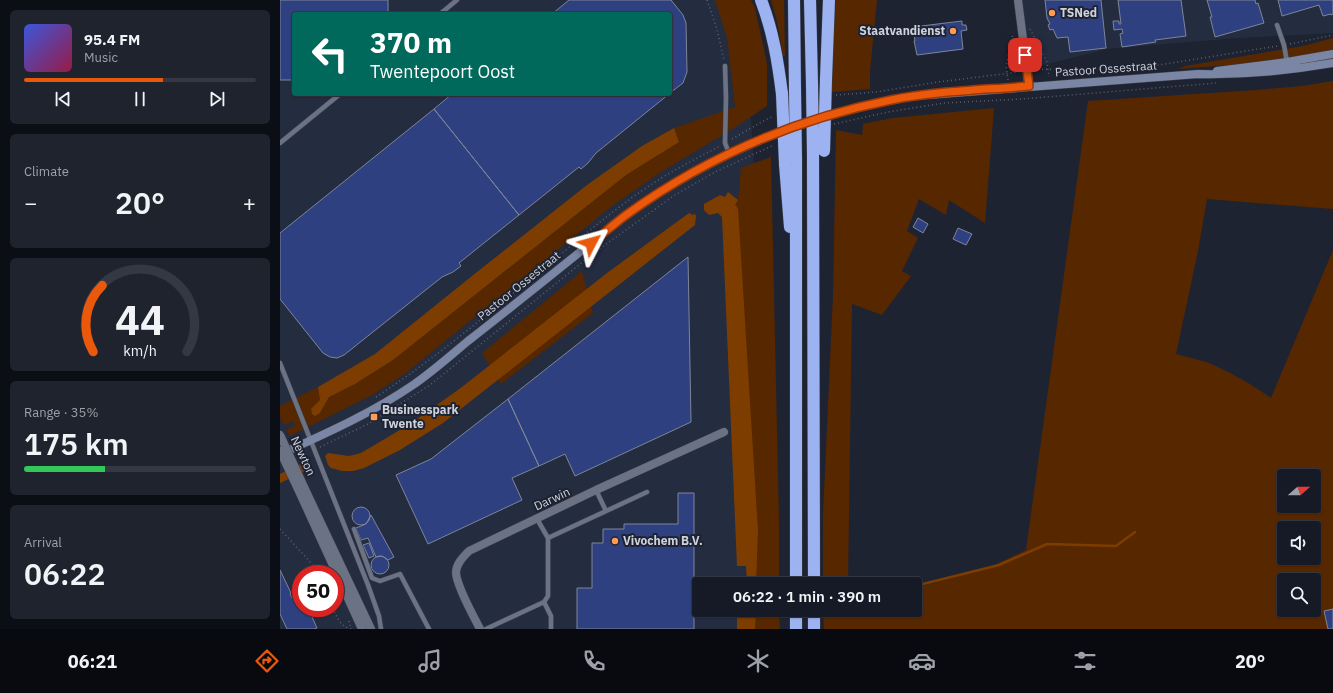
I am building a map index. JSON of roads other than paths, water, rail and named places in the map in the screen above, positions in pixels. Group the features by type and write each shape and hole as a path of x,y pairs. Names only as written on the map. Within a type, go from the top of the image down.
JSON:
{"highway":[{"path":"761,0 772,33 778,61 791,162 796,276 796,577"},
{"path":"791,162 796,90 794,0"},
{"path":"810,0 812,84 819,153"},
{"path":"814,577 814,176 819,153 826,80 829,0"},
{"path":"796,617 796,629"},
{"path":"814,617 814,629"}],"main road":[{"name":"Pastoor Ossestraat","path":"1287,66 1333,54"},
{"name":"Pastoor Ossestraat","path":"280,455 365,414 414,384 626,215 670,186 729,153 788,128 836,113 890,100 940,94 1198,74 1235,74 1287,66 1333,63"}],"street":[{"path":"1018,0 1029,86"},
{"name":"Darwin","path":"480,629 459,584 456,572 460,559 469,551 596,490 724,432"},
{"name":"Newton","path":"280,435 301,488"},
{"name":"Newton","path":"280,451 301,488"},
{"path":"301,488 362,629"},
{"path":"301,488 371,629"}],"lane":[{"path":"442,12 457,0"},
{"path":"1277,25 1284,45 1287,66"},
{"path":"724,66 726,98 725,143 729,153"},
{"path":"280,143 338,96"},
{"path":"280,362 368,585 379,616 381,629"},
{"path":"596,490 606,511"},
{"path":"548,538 647,492"},
{"path":"486,629 544,602 548,596 548,538 537,519"},
{"path":"354,529 372,578 380,581 400,574 429,629"},
{"path":"544,602 550,616 551,629"}],"waterway":[{"path":"922,584 999,565 1047,544 1116,546 1135,532"}],"place":[{"name":"TSNed","path":"1052,13"},
{"name":"Staatvandienst","path":"953,31"},
{"name":"Businesspark Twente","path":"374,417"},
{"name":"Vivochem B.V.","path":"615,541"}]}
